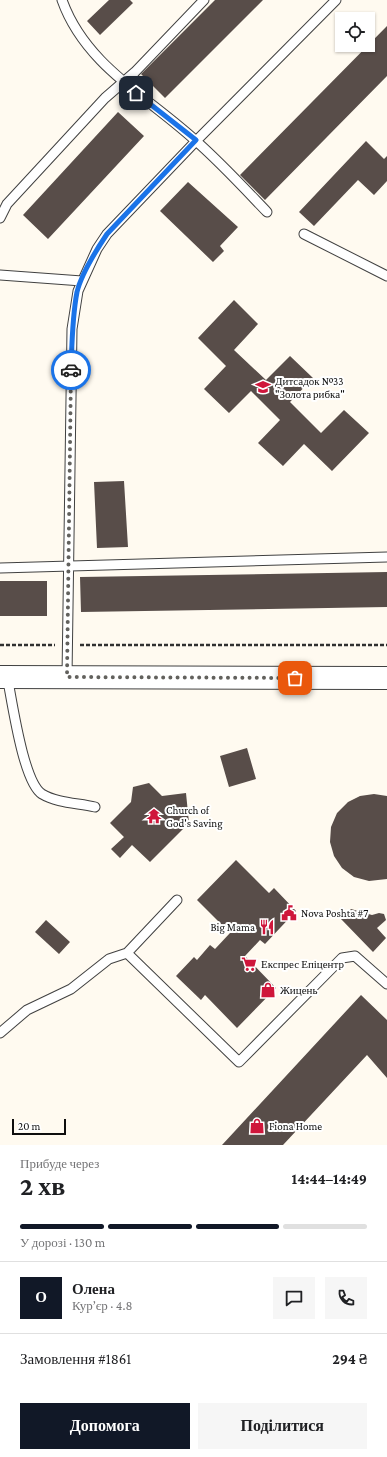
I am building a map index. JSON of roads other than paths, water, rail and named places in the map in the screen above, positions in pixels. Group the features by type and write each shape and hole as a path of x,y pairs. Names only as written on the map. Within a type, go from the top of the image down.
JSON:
{"street":[{"path":"3,676 387,678"}],"lane":[{"path":"62,0 76,32 123,84 196,140 267,212"},
{"path":"0,218 12,198 105,98 123,84 204,0"},
{"path":"67,677 66,645 72,329 78,291 97,249 107,234 196,140 336,0"},
{"path":"304,234 387,276"},
{"path":"0,275 82,281"},
{"path":"0,568 387,557"},
{"path":"3,676 22,750 32,780 40,792 52,799 96,806"},
{"path":"0,1033 27,1010 71,989 109,959 127,953 177,900"},
{"path":"127,953 238,1062 342,958 355,956 387,984"}],"place":[{"name":"Дитсадок №33 \"Золота рибка\"","path":"263,387"},
{"name":"Church of God's Saving","path":"154,816"},
{"name":"Nova Poshta #7","path":"289,913"},
{"name":"Big Mama","path":"267,927"},
{"name":"Експрес Епіцентр","path":"249,964"},
{"name":"Жицень","path":"268,990"},
{"name":"Fiona Home","path":"257,1126"}]}
